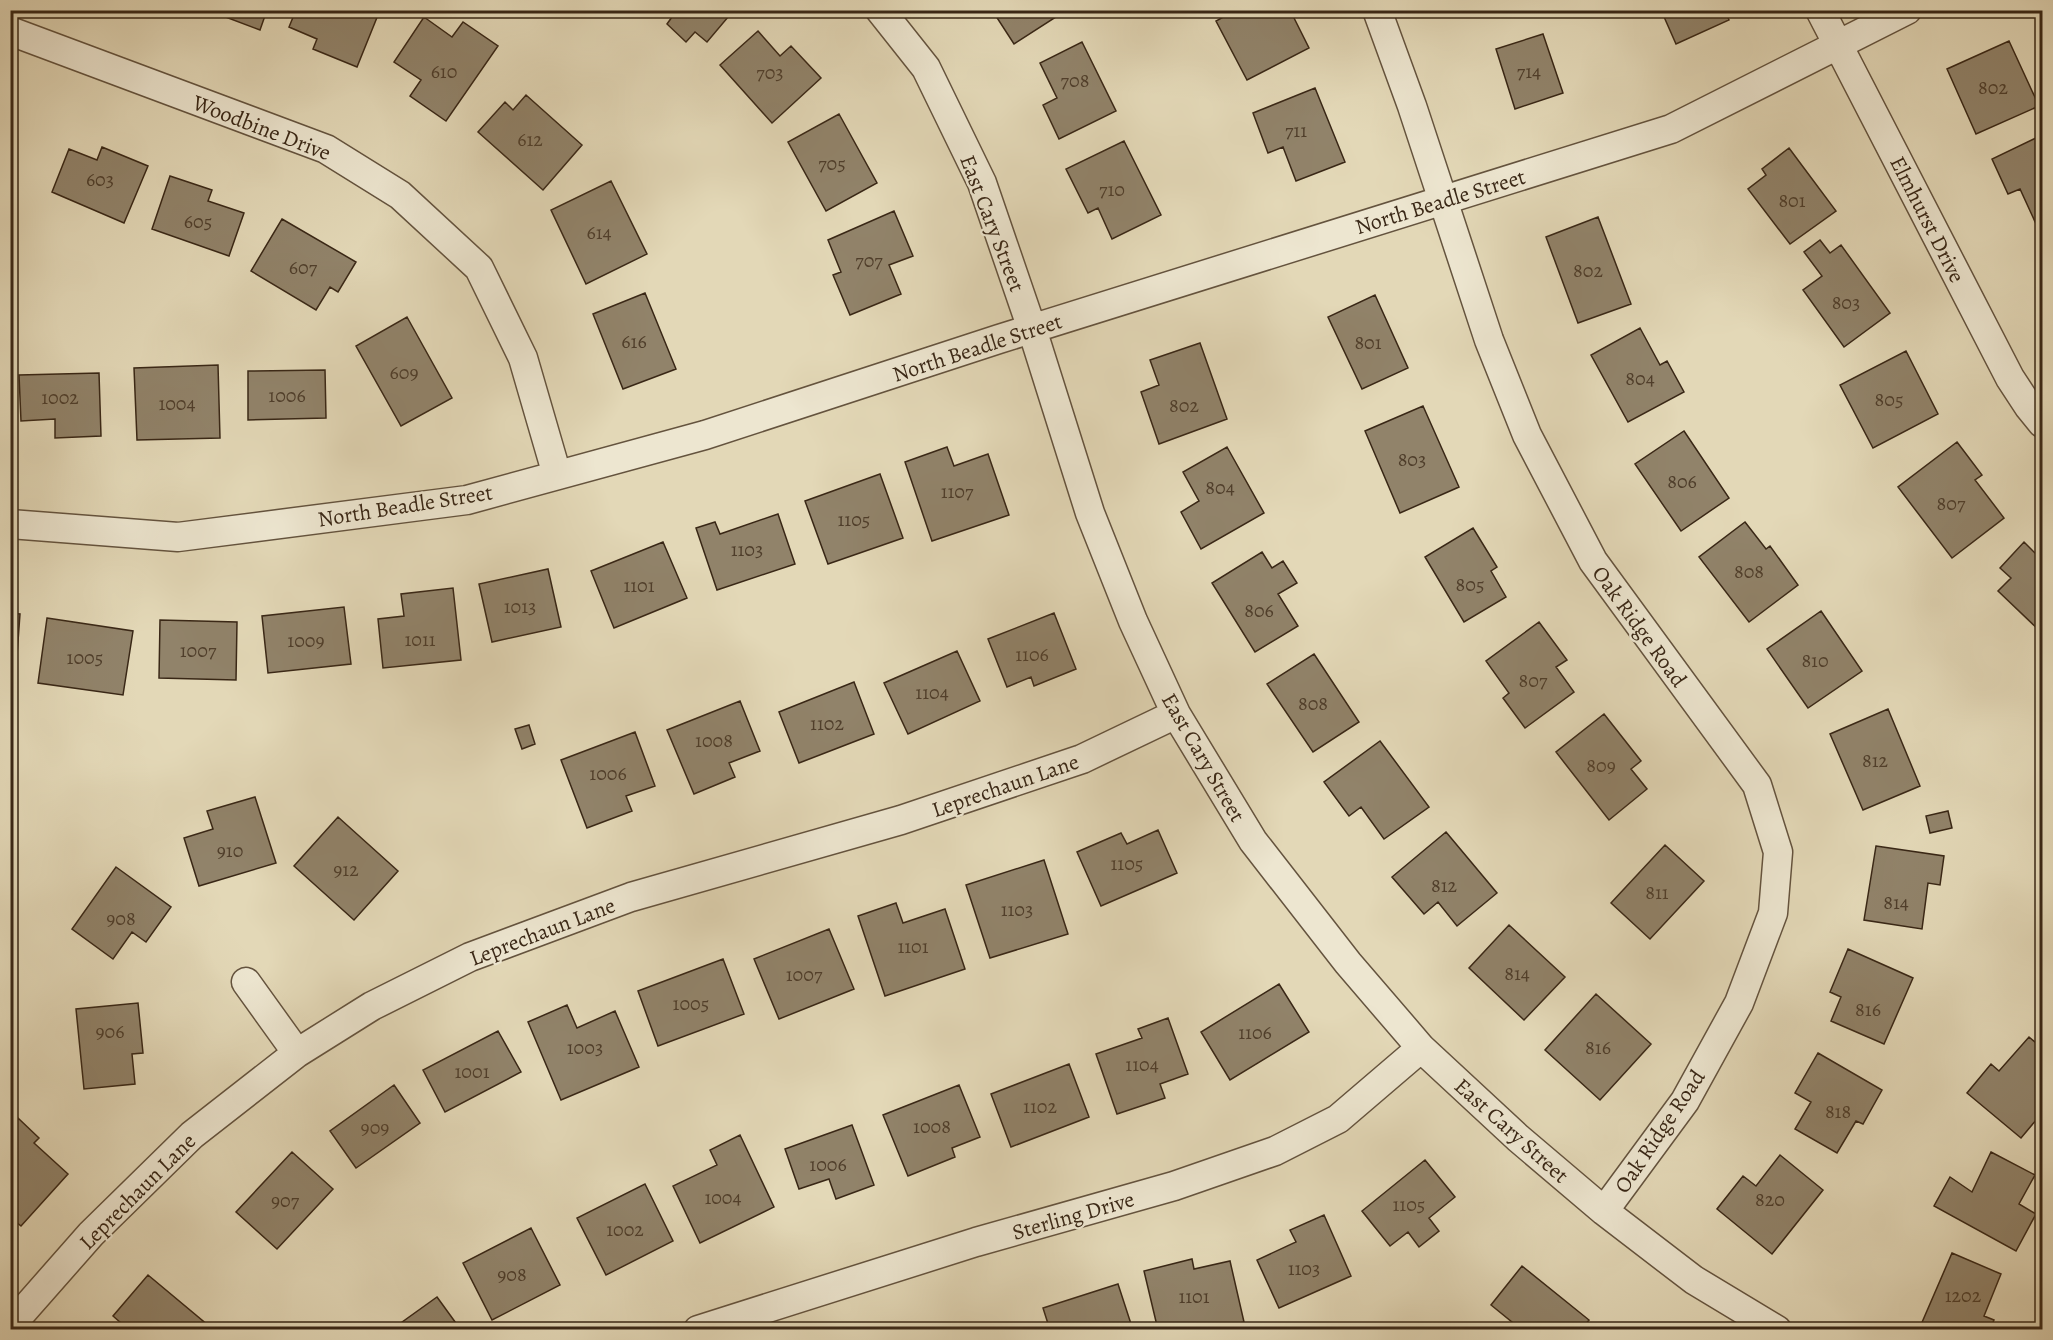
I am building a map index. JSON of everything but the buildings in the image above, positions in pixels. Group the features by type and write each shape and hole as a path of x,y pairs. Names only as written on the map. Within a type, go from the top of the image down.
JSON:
{"street":[{"name":"East Cary Street","path":"880,10 926,68 982,183 1032,329 1089,513 1133,621 1176,714 1253,841 1348,963 1421,1048 1518,1138 1604,1211 1694,1280 1777,1329"},
{"name":"Oak Ridge Road","path":"1377,10 1412,106 1489,340 1527,435 1593,561 1756,785 1778,852 1773,913 1738,1003 1685,1101 1604,1211"},
{"name":"Elmhurst Drive","path":"1820,10 2010,378 2029,407 2043,423"},
{"name":"North Beadle Street","path":"10,524 178,537 466,501 705,435 1032,329 1671,129 1906,10"},
{"name":"Woodbine Drive","path":"10,31 326,149 400,195 479,268 523,358 557,475"},
{"name":"Leprechaun Lane","path":"10,1326 91,1234 192,1135 297,1053 372,1005 471,957 631,897 901,820 1082,759 1176,714"},
{"path":"246,982 297,1053"},
{"name":"Sterling Drive","path":"698,1329 976,1242 1174,1186 1275,1151 1338,1119 1421,1048"}]}
